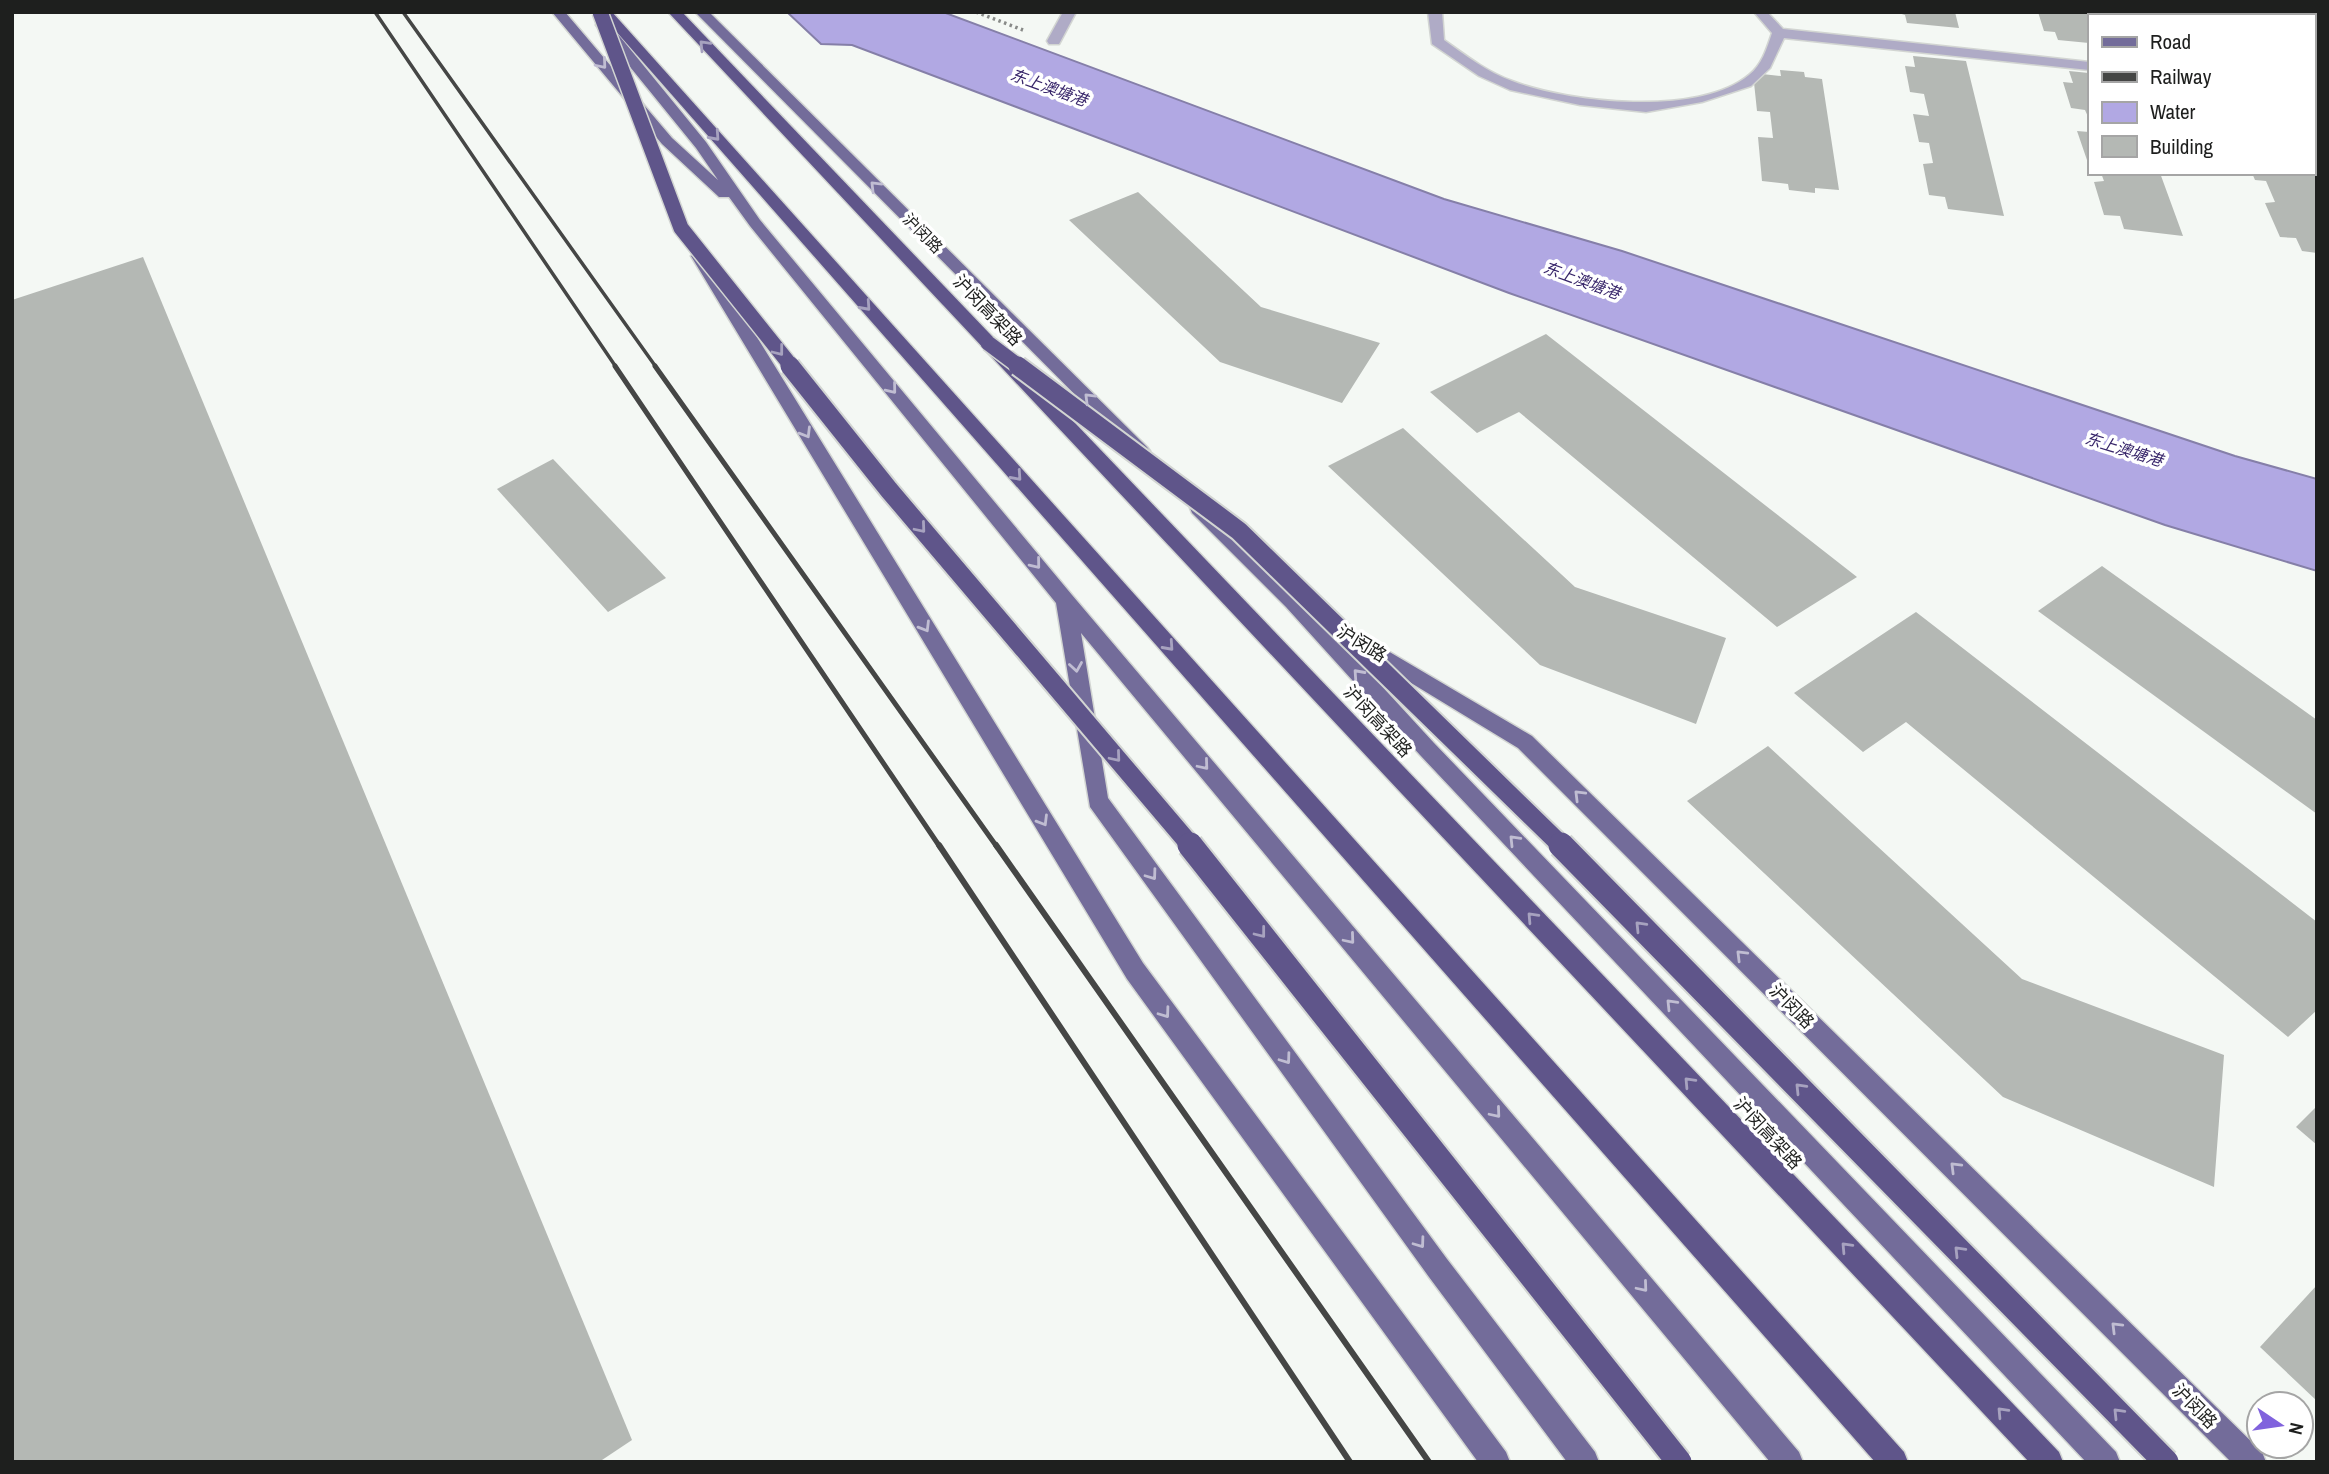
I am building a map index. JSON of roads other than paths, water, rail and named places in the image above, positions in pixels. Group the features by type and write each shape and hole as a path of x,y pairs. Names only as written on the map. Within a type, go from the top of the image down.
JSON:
{"highway":[{"path":"603,12 681,228 889,490 1207,865 1679,1462"},
{"path":"603,12 1894,1462"},
{"name":"沪闵高架路","path":"674,12 2049,1462"},
{"path":"988,343 1239,531 1510,793 2166,1462"}],"main road":[{"path":"558,12 667,141 755,223"},
{"path":"593,12 701,145 755,223 1065,600 1789,1462"},
{"name":"沪闵路","path":"701,12 1293,602 1427,749 2106,1462"},
{"path":"681,228 1135,971 1496,1462"},
{"path":"1065,600 1098,801 1438,1268 1585,1462"},
{"name":"沪闵路","path":"1293,602 1525,742 2252,1462"}],"street":[{"path":"1054,41 1070,12"},
{"path":"1435,12 1437,41 1468,64 1514,87 1647,108 1712,96 1752,80 1770,60 1779,33"},
{"path":"1760,12 1779,33 2088,66"}],"water":[{"name":"东上澳塘港","path":"787,12 943,12 1444,199 1622,251 2235,456 2317,479 2317,571 2165,525 1509,293 852,45 821,44"}],"railway":[{"path":"375,12 616,367"},
{"path":"403,12 656,367"},
{"path":"615,366 940,847"},
{"path":"655,366 997,847"},
{"path":"939,845 1350,1462"},
{"path":"996,845 1429,1462"}]}
